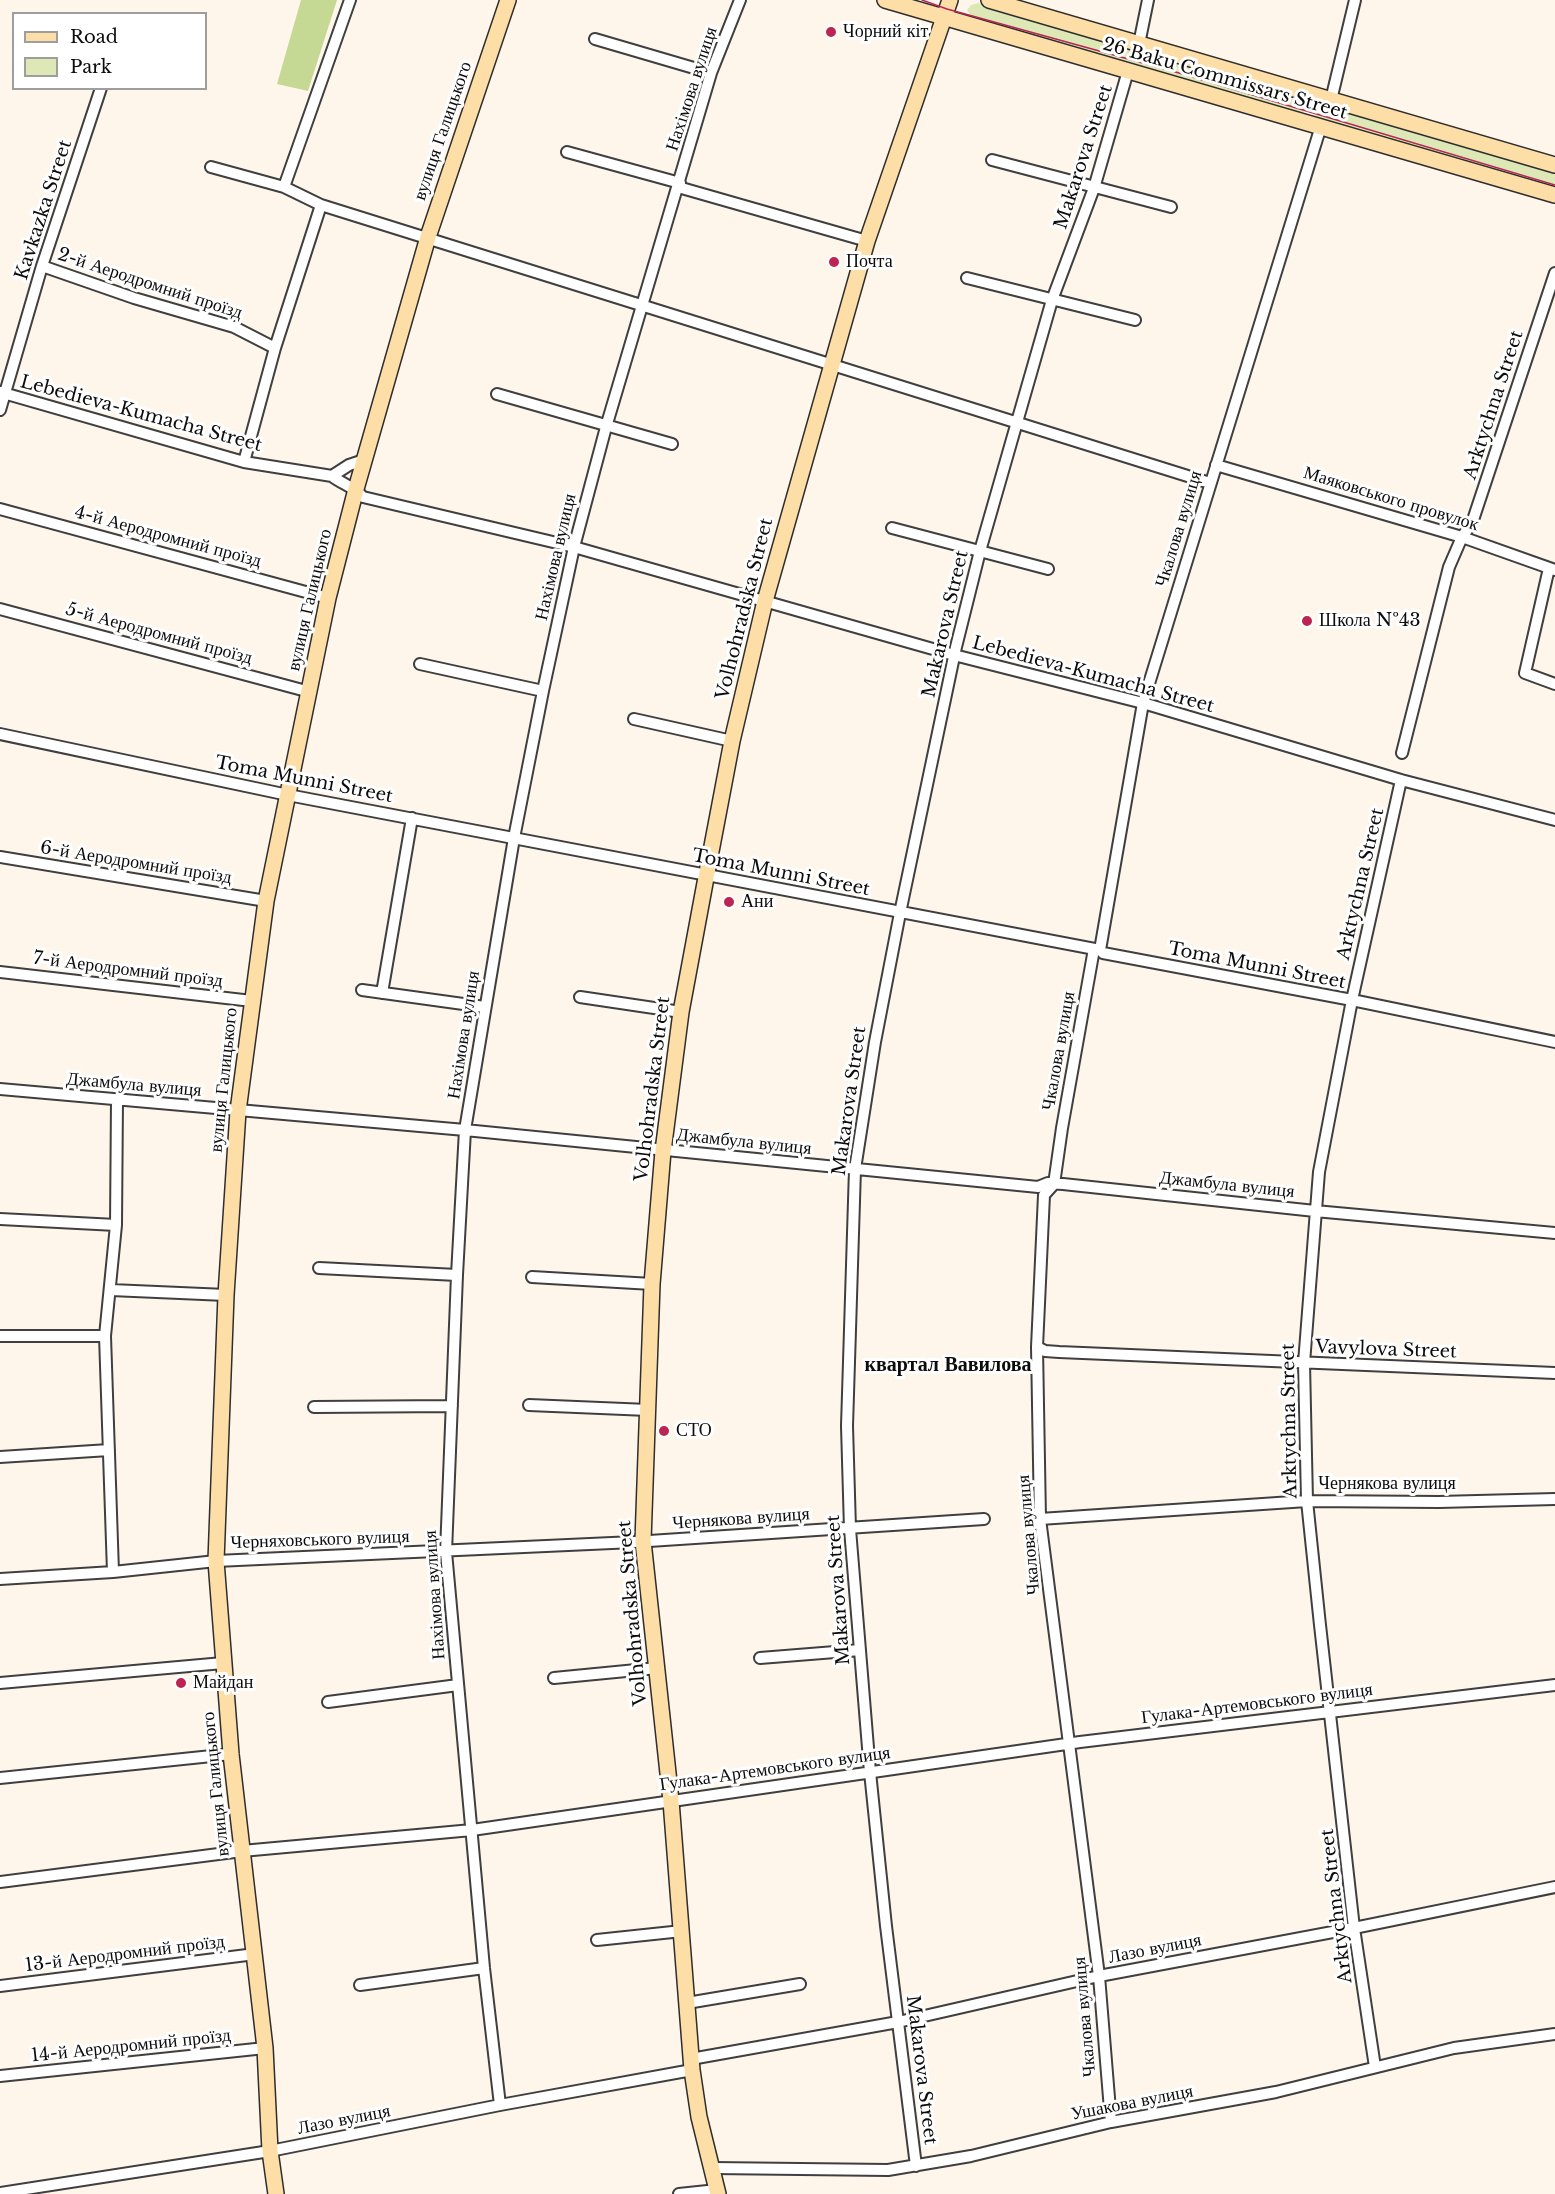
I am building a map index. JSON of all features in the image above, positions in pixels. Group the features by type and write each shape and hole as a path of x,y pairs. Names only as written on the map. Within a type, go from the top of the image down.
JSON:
{"street":[{"path":"284,188 350,0"},
{"name":"вулиця Галицького","path":"276,2194 270,2151 265,2048 231,1754 216,1561 226,1295 238,1111 267,901 328,598 364,460 428,237 508,0"},
{"name":"Нахімова вулиця","path":"500,2105 484,1968 446,1552 465,1130 514,838 574,547 606,427 711,73 740,0"},
{"name":"26 Baku Commissars Street","path":"885,0 1555,195"},
{"name":"Volhohradska Street","path":"717,2192 699,2117 692,2065 671,1801 643,1541 652,1284 663,1150 681,1012 706,876 732,741 765,601 867,241 950,0"},
{"name":"26 Baku Commissars Street","path":"989,0 1555,165"},
{"path":"1139,44 1148,0"},
{"path":"1331,100 1355,0"},
{"path":"595,39 711,73"},
{"name":"Makarova Street","path":"916,2166 870,1772 849,1529 847,1405 855,1169 875,1042 954,655 980,551 1052,300 1094,188 1128,71"},
{"name":"Kavkazka Street","path":"0,410 2,392 100,90"},
{"path":"1314,94 1314,124"},
{"name":"Чкалова вулиця","path":"1111,2122 1099,1976 1040,1519 1037,1347 1044,1195 1054,1184 1062,1128 1143,703 1216,465 1314,124"},
{"path":"567,152 867,241"},
{"path":"992,160 1171,207"},
{"path":"211,167 284,188 321,205 1210,483"},
{"path":"244,462 275,348 321,205"},
{"name":"2-й Аеродромний проїзд","path":"42,266 134,298 234,327 275,348"},
{"name":"Arktychna Street","path":"1402,753 1449,567 1461,537 1472,523 1555,273"},
{"path":"967,278 1135,320"},
{"name":"Lebedieva-Kumacha Street","path":"2,392 244,462 332,476 356,489 363,497 574,547 954,655 1143,703 1401,780 1555,820"},
{"path":"497,394 672,444"},
{"path":"332,476 364,460"},
{"name":"Маяковського провулок","path":"1216,465 1461,537 1552,569"},
{"name":"4-й Аеродромний проїзд","path":"0,509 328,598"},
{"path":"892,528 1048,569"},
{"path":"1552,569 1525,673 1555,684"},
{"name":"5-й Аеродромний проїзд","path":"0,609 310,692"},
{"path":"420,664 543,691"},
{"path":"634,719 732,741"},
{"name":"Toma Munni Street","path":"0,734 288,795 1097,949 1103,953 1352,1000 1555,1042"},
{"name":"Arktychna Street","path":"1375,2067 1354,1928 1307,1501 1304,1363 1319,1172 1352,1000 1401,780"},
{"path":"382,993 412,818"},
{"name":"6-й Аеродромний проїзд","path":"0,857 267,901"},
{"name":"7-й Аеродромний проїзд","path":"0,972 252,1001"},
{"path":"362,990 485,1007"},
{"path":"580,997 681,1012"},
{"name":"Джамбула вулиця","path":"0,1089 465,1130 1038,1187 1048,1183 1555,1233"},
{"path":"113,1572 105,1336 116,1224 117,1099"},
{"path":"0,1219 116,1224"},
{"path":"319,1268 457,1275"},
{"path":"532,1277 652,1284"},
{"path":"111,1290 226,1295"},
{"path":"0,1336 105,1336"},
{"name":"Vavylova Street","path":"1037,1347 1045,1351 1059,1352 1555,1372"},
{"path":"529,1405 648,1410"},
{"path":"314,1407 452,1406"},
{"path":"0,1457 109,1450"},
{"name":"Чернякова вулиця","path":"1040,1519 1307,1501 1439,1502 1555,1499"},
{"name":"Чернякова вулиця","path":"643,1541 984,1519"},
{"name":"Черняховського вулиця","path":"0,1579 113,1572 216,1561 643,1541"},
{"path":"760,1658 860,1650"},
{"path":"0,1683 223,1663"},
{"path":"554,1678 657,1668"},
{"path":"328,1702 458,1685"},
{"name":"Гулака-Артемовського вулиця","path":"0,1882 242,1851 472,1830 1070,1744 1555,1685"},
{"path":"0,1778 231,1754"},
{"name":"Лазо вулиця","path":"0,2193 270,2151 898,2022 1099,1976 1555,1887"},
{"path":"597,1940 682,1931"},
{"name":"13-й Аеродромний проїзд","path":"0,1986 255,1954"},
{"path":"360,1985 484,1968"},
{"path":"687,2003 800,1984"},
{"name":"Ушакова вулиця","path":"712,2168 888,2170 916,2166 971,2156 1111,2122 1276,2092 1454,2048 1555,2034"},
{"name":"14-й Аеродромний проїзд","path":"0,2076 265,2048"},
{"path":"679,2194 717,2192"}],"green space":[{"path":"301,0 337,0 308,91 277,84"},
{"path":"978,3 1306,100 1307,109 1302,113 973,19 967,10 971,5"},
{"path":"1317,104 1326,104 1555,170 1555,186 1319,119 1314,115"}],"tram line":[{"path":"922,0 947,9 1179,73 1555,185"}],"place":[{"name":"Чорний кіт","path":"831,32"},
{"name":"Почта","path":"834,262"},
{"name":"Школа №43","path":"1307,621"},
{"name":"Ани","path":"729,902"},
{"name":"СТО","path":"664,1431"},
{"name":"Майдан","path":"181,1683"}],"district":[{"name":"квартал Вавилова","path":"948,1365"}]}
